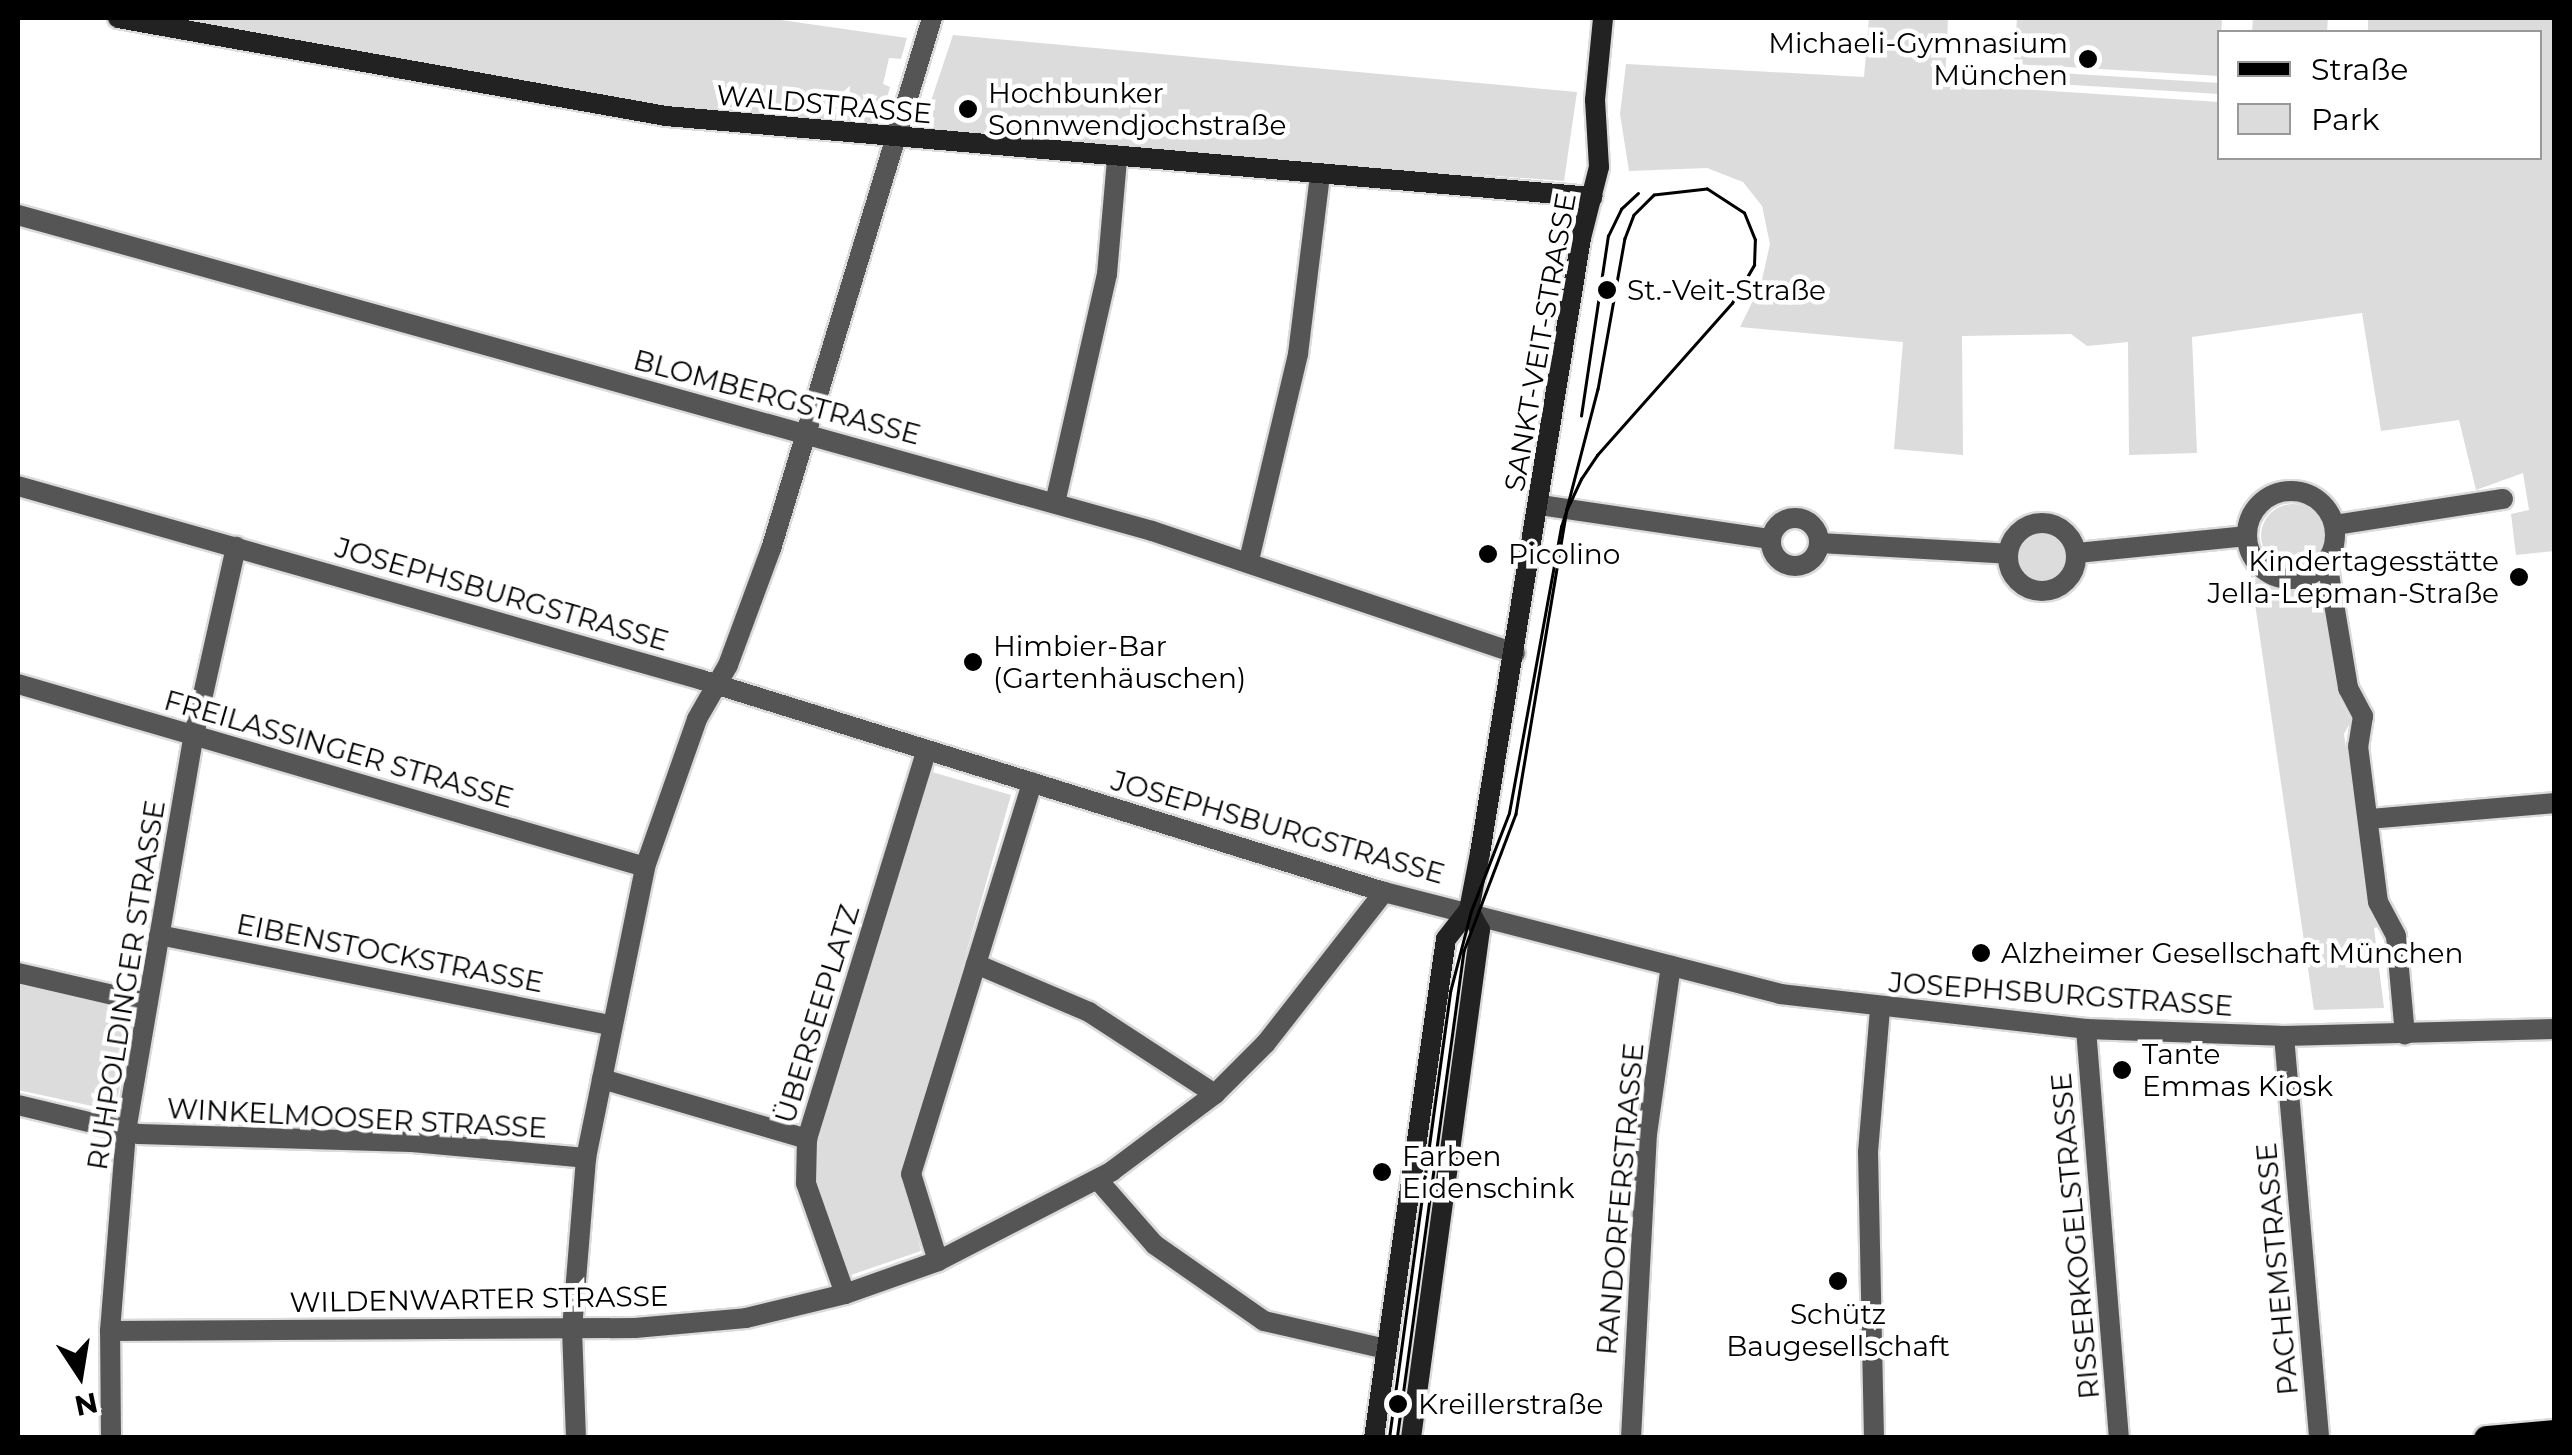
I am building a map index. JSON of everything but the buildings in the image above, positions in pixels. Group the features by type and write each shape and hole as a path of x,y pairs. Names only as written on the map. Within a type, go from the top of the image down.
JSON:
{"main road":[{"path":"2486,1438 2554,1432"}],"street":[{"name":"WALDSTRASSE","path":"118,18 549,99 1117,160 1592,198"},
{"path":"576,1438 572,1329 586,1158 645,867 698,719 717,684 771,549 932,18"},
{"name":"SANKT-VEIT-STRASSE","path":"1374,1438 1446,939 1468,910 1599,168 1595,100 1603,18"},
{"path":"1055,503 1107,274 1117,160"},
{"path":"1249,560 1310,289 1320,176"},
{"name":"BLOMBERGSTRASSE","path":"18,215 1055,503 1249,560 1515,653"},
{"name":"JOSEPHSBURGSTRASSE","path":"18,486 717,684 1384,892 1468,910 1671,966 1880,1010 2086,1029 2284,1036 2554,1028"},
{"path":"2327,562 2302,578 2272,575 2251,553 2247,536 2255,509 2288,490 2312,496 2335,525"},
{"path":"2335,525 2502,499"},
{"path":"1540,504 1771,539"},
{"path":"1771,539 1784,521 1799,518 1812,524 1820,542"},
{"path":"2036,523 2058,526 2077,553 2064,584 2043,592 2021,585 2008,554 2017,534 2036,523"},
{"path":"2335,525 2327,562 2348,688 2363,716 2358,746 2378,902 2396,936 2405,1035"},
{"path":"2077,553 2247,536"},
{"path":"1771,539 1780,561 1795,567 1810,562 1820,542"},
{"path":"1820,542 2008,554"},
{"name":"RUHPOLDINGER STRASSE","path":"111,1438 110,1331 126,1131 194,735 236,547"},
{"name":"FREILASSINGER STRASSE","path":"18,684 645,867"},
{"name":"ÜBERSEEPLATZ","path":"845,1294 806,1183 806,1139 926,751"},
{"path":"938,1261 912,1174 1032,782"},
{"path":"2369,819 2554,802"},
{"name":"WILDENWARTER STRASSE","path":"110,1331 572,1329 746,1318 845,1294 938,1261 1098,1180 1215,1094 1266,1043 1384,892"},
{"name":"SANKT-VEIT-STRASSE","path":"1411,1438 1480,930 1468,910"},
{"name":"EIBENSTOCKSTRASSE","path":"159,935 611,1024"},
{"path":"976,964 1089,1012 1215,1094"},
{"name":"RANDORFERSTRASSE","path":"1631,1438 1649,1115 1671,966"},
{"path":"18,973 148,1003"},
{"path":"1874,1438 1868,1152 1880,1010"},
{"name":"RISSERKOGELSTRASSE","path":"2086,1029 2119,1438"},
{"name":"PACHEMSTRASSE","path":"2284,1036 2319,1438"},
{"path":"602,1079 806,1139"},
{"name":"WINKELMOOSER STRASSE","path":"18,1104 126,1131 411,1142 586,1158"},
{"path":"1098,1180 1155,1245 1264,1321 1386,1349"}],"green space":[{"path":"183,18 767,18 907,38 901,59 889,58 883,84 890,87 878,131 668,106"},
{"path":"1869,18 1948,19 1945,84 2217,102 2217,160 2542,160 2542,30 2368,30 2368,18 2554,18 2554,551 2516,555 2511,514 2529,510 2523,473 2476,490 2459,420 2381,431 2362,313 2192,337 2197,453 2129,455 2128,342 2087,346 2071,334 1962,336 1963,455 1894,449 1903,342 1740,327 1761,284 1770,244 1762,206 1743,182 1707,168 1629,171 1620,114 1626,64 1864,77"},
{"path":"2017,18 2222,18 2221,30 2217,30 2217,76 2014,64"},
{"path":"2253,18 2328,18 2327,30 2252,30"},
{"path":"953,35 1577,92 1564,181 920,134"},
{"path":"1994,69 2217,83 2217,94 1993,80"},
{"path":"2293,504 2316,513 2325,536 2316,559 2293,568 2270,559 2261,536 2270,513"},
{"path":"2031,532 2051,532 2065,546 2065,566 2051,580 2031,580 2017,566 2017,546"},
{"path":"2257,572 2283,588 2313,583 2325,589 2341,702 2351,721 2344,734 2369,906 2387,925 2374,928 2384,1008 2314,1010 2251,576"},
{"path":"932,772 1011,795 903,1176 921,1251 848,1276 815,1183 818,1145"},
{"path":"18,985 115,1006 134,1017 115,1111 18,1090"}],"tram line":[{"path":"1389,1438 1450,992 1471,911 1509,813 1561,527 1567,509 1581,479 1597,455 1732,303 1754,265 1755,240 1744,213 1707,189 1654,195 1634,215 1625,238 1598,389 1567,509 1516,814 1464,951 1397,1438"},
{"path":"1581,416 1608,236 1621,209 1638,193"}],"place":[{"name":"Michaeli-Gymnasium München","path":"2088,59"},
{"name":"Hochbunker Sonnwendjochstraße","path":"968,109"},
{"name":"St.-Veit-Straße","path":"1607,290"},
{"name":"Picolino","path":"1488,554"},
{"name":"Kindertagesstätte Jella-Lepman-Straße","path":"2519,577"},
{"name":"Himbier-Bar (Gartenhäuschen)","path":"973,662"},
{"name":"Alzheimer Gesellschaft München","path":"1981,953"},
{"name":"Tante Emmas Kiosk","path":"2122,1070"},
{"name":"Farben Eidenschink","path":"1382,1172"},
{"name":"Schütz Baugesellschaft","path":"1838,1281"},
{"name":"Kreillerstraße","path":"1398,1404"}]}
